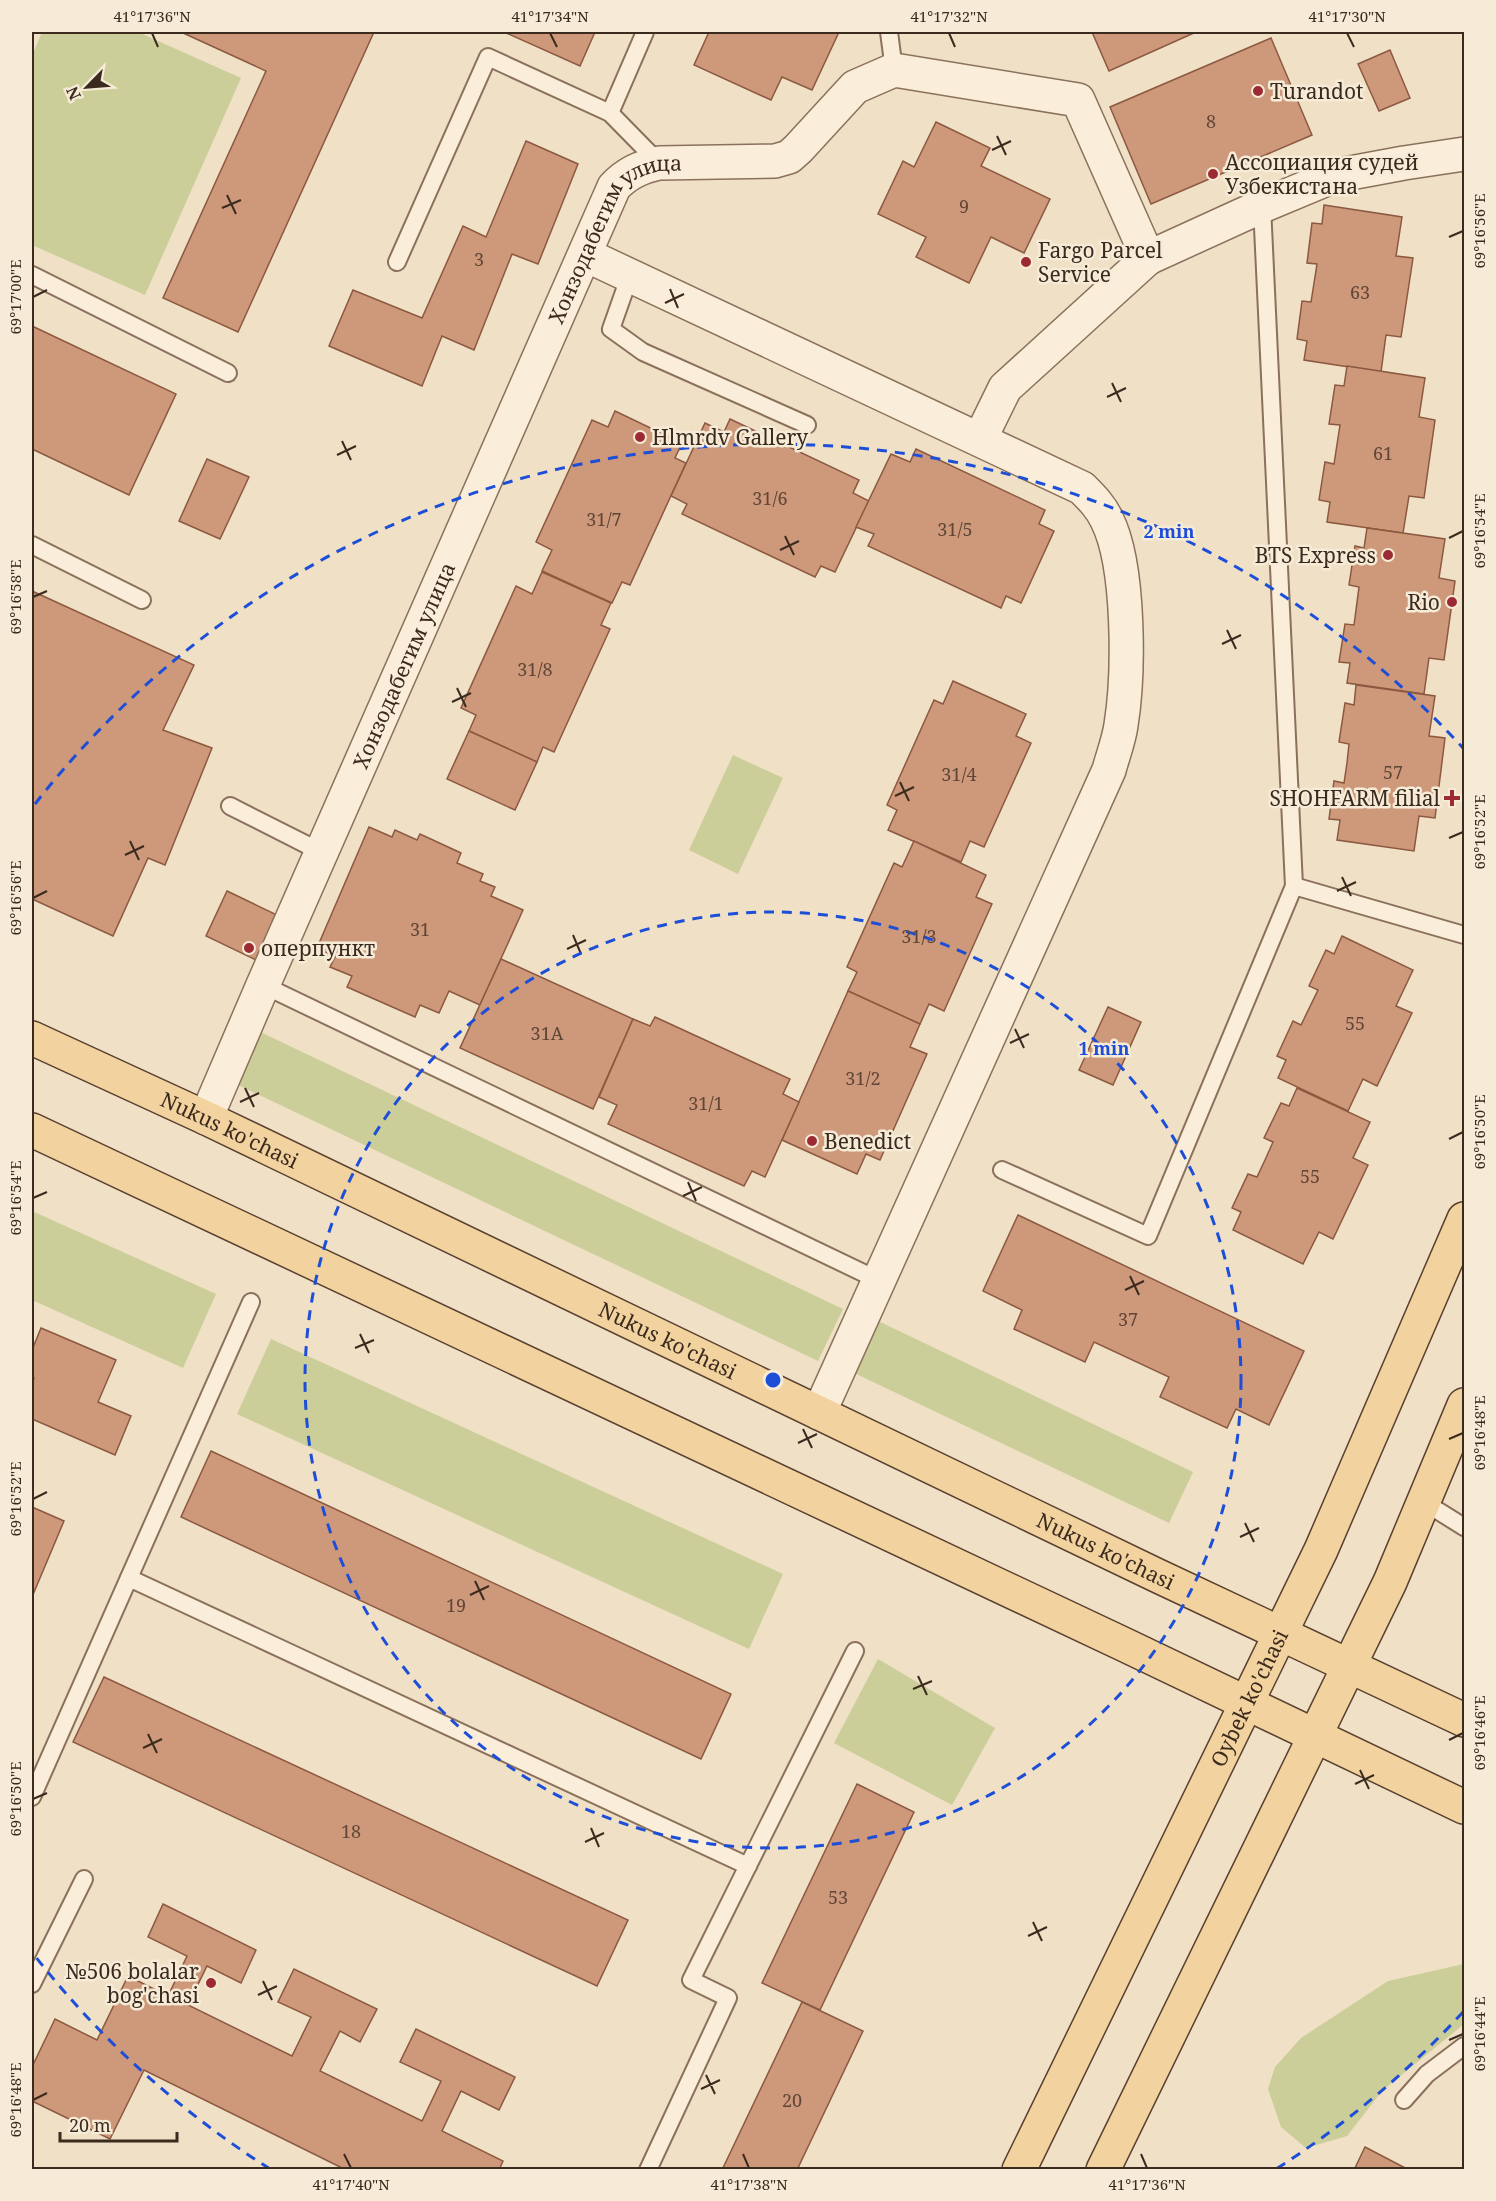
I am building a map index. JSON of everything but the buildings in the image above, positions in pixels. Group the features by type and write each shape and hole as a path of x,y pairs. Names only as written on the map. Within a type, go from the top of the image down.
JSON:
{"main road":[{"name":"Nukus ko'chasi","path":"32,1038 206,1118 1464,1720"},
{"path":"32,1130 1464,1807"},
{"name":"Oybek ko'chasi","path":"1019,2169 1339,1510 1464,1219"},
{"path":"1103,2169 1390,1582 1464,1405"}],"street":[{"name":"Хонзодабегим улица","path":"206,1118 262,985 496,452 586,255 614,187 632,172 659,163 775,160 789,157 855,87 894,70"},
{"path":"894,70 1078,100 1148,258"},
{"path":"980,439 1005,388 1148,258 1334,176 1464,154"},
{"path":"586,255 1082,488 1097,503 1108,522 1117,547 1125,619 1121,727 1109,770 819,1413"}],"lane":[{"path":"610,112 645,32"},
{"path":"889,32 894,70"},
{"path":"397,262 488,57 610,112 659,163"},
{"path":"1002,1170 1148,1236 1294,886 1262,206"},
{"path":"32,275 228,373"},
{"path":"630,275 611,329 643,352 807,424"},
{"path":"32,545 142,600"},
{"path":"230,806 321,852"},
{"path":"1294,886 1464,935"},
{"path":"262,985 878,1280"},
{"path":"32,1797 251,1302"},
{"path":"1424,1502 1464,1527"},
{"path":"129,1578 748,1866"},
{"path":"648,2169 728,1998 691,1980 855,1651"},
{"path":"32,1984 84,1879"},
{"path":"1404,2100 1427,2074 1464,2046"}],"green space":[{"path":"42,32 138,32 241,78 145,295 32,245 32,56"},
{"path":"733,755 783,778 738,874 689,850"},
{"path":"254,1029 843,1309 818,1361 230,1081"},
{"path":"32,1211 216,1294 183,1368 32,1300"},
{"path":"874,1319 1193,1472 1169,1523 850,1371"},
{"path":"271,1339 783,1574 749,1649 237,1414"},
{"path":"878,1659 995,1728 952,1805 834,1743"},
{"path":"1464,1964 1464,2024 1382,2091 1347,2136 1306,2148 1281,2127 1268,2089 1275,2067 1301,2038 1388,1981"}],"place":[{"name":"Turandot","path":"1258,91"},
{"name":"Ассоциация судей Узбекистана","path":"1213,174"},
{"name":"Fargo Parcel Service","path":"1026,262"},
{"name":"Hlmrdv Gallery","path":"640,437"},
{"name":"BTS Express","path":"1388,555"},
{"name":"Rio","path":"1452,602"},
{"name":"SHOHFARM filial","path":"1452,798"},
{"name":"оперпункт","path":"249,948"},
{"name":"Benedict","path":"812,1141"},
{"name":"№506 bolalar bog'chasi","path":"211,1983"}]}
